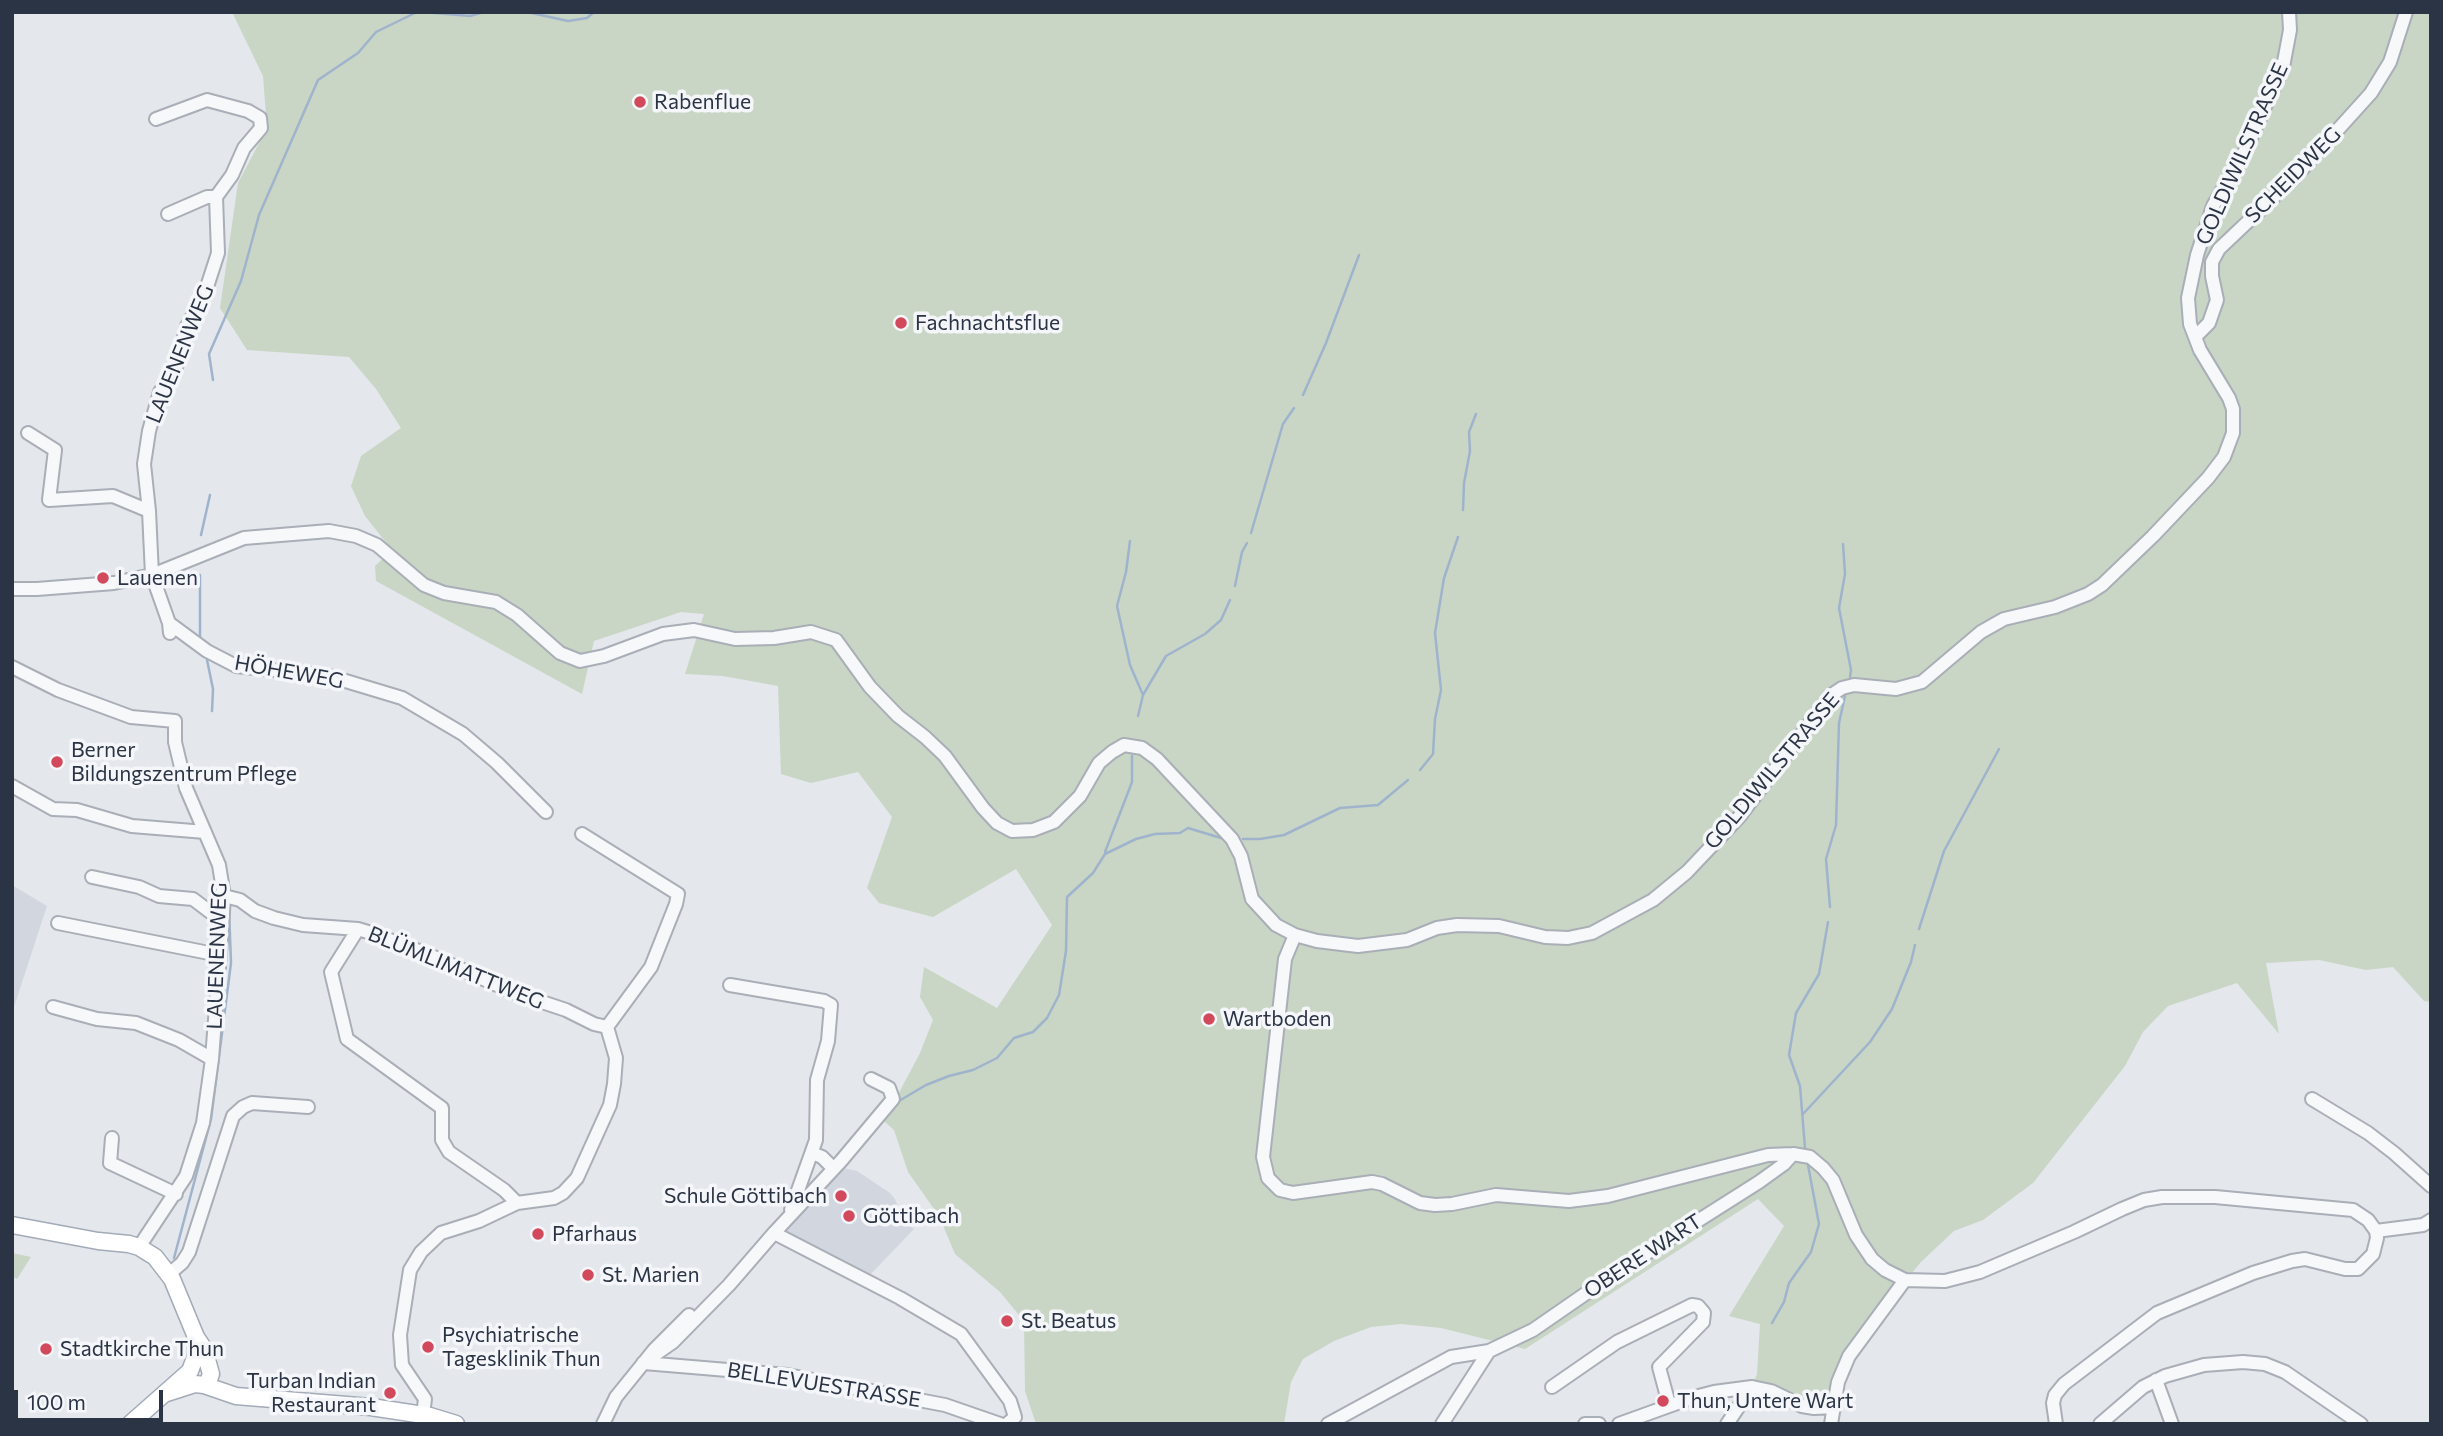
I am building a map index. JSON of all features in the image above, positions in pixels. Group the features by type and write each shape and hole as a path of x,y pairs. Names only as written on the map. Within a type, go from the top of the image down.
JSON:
{"main road":[{"path":"12,1225 84,1239 129,1244 155,1257 169,1274 196,1337 203,1345 200,1375"},
{"path":"200,1375 236,1396 338,1403 423,1415 456,1424"},
{"path":"136,1422 164,1394 200,1375"}],"street":[{"name":"GOLDIWILSTRASSE","path":"12,589 114,583 152,575 244,538 291,532 329,531 356,536 377,545 424,584 444,593 496,602 517,615 560,653 580,661 604,656 663,634 694,630 735,639 774,638 811,632 836,640 870,687 898,716 946,756 982,808 998,823 1012,831 1033,831 1054,822 1080,796 1099,763 1112,752 1124,745 1142,748 1157,760 1232,839 1241,856 1252,899 1276,925 1295,935 1317,941 1358,946 1407,940 1437,929 1478,924 1545,937 1568,938 1592,933 1653,900 1687,872 1740,816 1830,696 1842,688 1854,685 1896,689 1922,682 1981,632 2004,619 2064,605 2088,594 2172,517 2224,457 2233,433 2233,409 2195,337 2190,324 2188,298 2197,255 2213,206 2245,152 2283,67 2290,30 2289,12"},
{"name":"SCHEIDWEG","path":"2195,337 2209,323 2217,300 2212,262 2219,249 2296,176 2371,93 2396,49 2406,12"},
{"path":"156,119 207,100 248,111 260,118 261,128 244,148 232,175 216,197 207,197 168,214"},
{"name":"LAUENENWEG","path":"169,628 152,575 145,464 149,430 160,392 175,371 187,326 205,293 218,253 216,197"},
{"path":"28,433 55,450 49,500 113,496 149,511"},
{"name":"HÖHEWEG","path":"169,628 207,652 236,666 329,677 402,698 463,734 546,811"},
{"name":"LAUENENWEG","path":"12,667 58,690 131,717 175,721 175,742 186,788 219,865 224,896 212,1059 203,1123 189,1168 176,1194 139,1247"},
{"path":"12,786 53,809 77,810 132,826 205,832"},
{"path":"423,1415 425,1399 402,1365 400,1335 410,1270 421,1252 441,1233 479,1221 517,1203 554,1198 570,1186 583,1169 610,1105 614,1084 616,1058 607,1027 651,967 677,904 678,894 582,834"},
{"path":"92,877 139,887 159,896 193,898 222,921"},
{"name":"BLÜMLIMATTWEG","path":"224,896 240,900 256,911 274,918 303,925 358,929 401,943 515,993 607,1027"},
{"path":"58,923 219,955"},
{"path":"358,929 331,972 347,1039 442,1108 442,1140 449,1152 504,1189 517,1203"},
{"path":"1295,935 1285,959 1263,1157 1268,1178 1280,1190 1293,1193 1372,1182 1382,1184 1420,1203 1435,1205 1496,1195 1569,1201 1608,1196 1768,1155 1793,1154 1810,1157 1823,1168 1833,1180 1856,1235 1872,1259 1885,1270 1905,1280 1945,1281 1980,1272 2130,1206 2162,1197 2215,1197 2353,1210 2368,1220 2376,1231 2373,1254 2358,1269 2345,1269 2305,1259 2292,1261 2253,1273 2157,1313 2064,1384 2055,1395 2053,1403 2056,1424"},
{"path":"730,985 831,1005 828,1041 817,1080 817,1129 812,1153 791,1214"},
{"path":"53,1007 97,1019 136,1023 179,1040 212,1059"},
{"path":"603,1424 617,1398 643,1363 674,1342 729,1285 893,1099 889,1088 871,1079"},
{"path":"2312,1099 2368,1133 2431,1185"},
{"path":"169,1274 182,1263 189,1252 233,1116 252,1103 308,1107"},
{"path":"112,1138 110,1163 176,1194"},
{"path":"812,1153 822,1157 833,1168"},
{"name":"OBERE WART","path":"1328,1424 1451,1357 1489,1351 1533,1330 1667,1239 1759,1182 1793,1154"},
{"path":"2376,1231 2423,1225 2431,1220"},
{"path":"774,1233 900,1298 961,1334 1010,1401 1015,1417 1007,1424"},
{"path":"1831,1424 1838,1382 1849,1356 1905,1280"},
{"path":"1552,1387 1617,1342 1692,1305 1699,1306 1704,1313 1703,1322 1658,1367 1669,1404"},
{"path":"1443,1424 1489,1351"},
{"path":"2100,1424 2126,1399 2156,1380 2204,1365 2243,1362 2265,1364 2284,1372 2361,1424"},
{"name":"BELLEVUESTRASSE","path":"643,1363 787,1375 924,1401 1000,1424"},
{"path":"2156,1380 2172,1424"},
{"path":"1619,1424 1669,1404 1713,1392 1752,1387 1771,1391 1802,1406 1835,1406"},
{"path":"1727,1424 1752,1387"},
{"path":"1585,1424 1598,1424"}],"shaded area":[{"path":"12,885 47,906 12,1013"},
{"name":"Göttibach","path":"839,1167 857,1171 890,1193 904,1222 914,1229 868,1277 784,1230"}],"green space":[{"path":"232,12 2431,12 2431,1002 2424,1001 2393,967 2366,970 2319,960 2266,963 2279,1034 2237,983 2168,1006 2143,1032 2125,1066 2033,1183 1983,1220 1954,1231 1921,1262 1879,1313 1824,1408 1752,1387 1757,1374 1760,1324 1729,1316 1784,1226 1758,1199 1525,1349 1441,1328 1401,1324 1371,1327 1334,1341 1303,1359 1291,1382 1284,1424 1036,1424 1025,1391 1024,1321 1000,1292 955,1254 939,1216 908,1172 894,1130 884,1121 920,1053 933,1020 920,997 924,967 997,1008 1052,925 1016,869 933,917 879,903 867,888 892,817 858,772 811,783 781,774 778,686 723,676 685,674 704,614 681,612 594,641 582,694 376,581 375,566 392,550 365,516 351,486 361,456 401,428 376,389 349,357 247,350 220,308 238,183 267,128 263,76"},
{"path":"12,1253 31,1257 17,1279 12,1276"}],"waterway":[{"path":"213,380 209,354 241,281 259,215 318,80 358,53 376,32 417,12"},
{"path":"423,12 470,16 484,12"},
{"path":"527,12 568,21 587,18 594,12"},
{"path":"1303,395 1359,255"},
{"path":"1251,533 1283,424 1294,408"},
{"path":"1463,510 1464,483 1470,451 1469,432 1476,414"},
{"path":"201,535 210,495"},
{"path":"1420,770 1433,754 1435,719 1441,690 1435,633 1444,578 1458,537"},
{"path":"1130,541 1126,572 1117,606 1130,665 1143,695"},
{"path":"1235,586 1242,552 1247,543"},
{"path":"1843,544 1845,574 1839,608 1850,677"},
{"path":"200,575 200,638"},
{"path":"1138,716 1143,695 1166,656 1205,634 1221,620 1230,600"},
{"path":"207,660 213,689 212,711"},
{"path":"1830,907 1826,859 1836,825 1839,723 1845,696"},
{"path":"1919,929 1944,851 1999,749"},
{"path":"1105,852 1132,782 1132,756"},
{"path":"1243,839 1284,835 1340,808 1378,805 1408,780"},
{"path":"209,826 214,839"},
{"path":"899,1101 926,1085 973,1070 997,1058 1014,1038 1033,1032 1047,1018 1059,995 1066,951 1067,897 1093,873 1105,854 1136,839 1155,834 1180,833 1188,828 1221,838"},
{"path":"174,1258 211,1119 231,963 229,909"},
{"path":"1805,1148 1800,1086 1789,1055 1796,1013 1819,974 1828,922"},
{"path":"1803,1114 1870,1042 1892,1009 1915,945"},
{"path":"1772,1323 1784,1302 1789,1283 1811,1252 1819,1224 1808,1165"}],"place":[{"name":"Rabenflue","path":"640,102"},
{"name":"Fachnachtsflue","path":"901,323"},
{"name":"Lauenen","path":"103,578"},
{"name":"Berner Bildungszentrum Pflege","path":"57,762"},
{"name":"Wartboden","path":"1209,1019"},
{"name":"Schule Göttibach","path":"841,1196"},
{"name":"Göttibach","path":"849,1216"},
{"name":"Pfarhaus","path":"538,1234"},
{"name":"St. Marien","path":"588,1275"},
{"name":"St. Beatus","path":"1007,1321"},
{"name":"Psychiatrische Tagesklinik Thun","path":"428,1347"},
{"name":"Stadtkirche Thun","path":"46,1349"},
{"name":"Turban Indian Restaurant","path":"390,1393"},
{"name":"Thun, Untere Wart","path":"1663,1401"}]}
